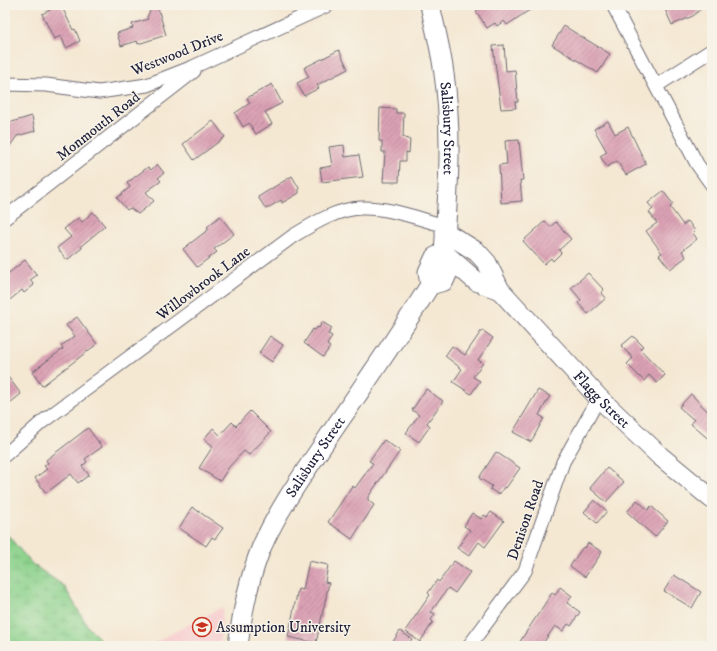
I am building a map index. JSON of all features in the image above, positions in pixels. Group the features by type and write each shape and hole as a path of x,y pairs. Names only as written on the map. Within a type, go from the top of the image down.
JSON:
{"main road":[{"name":"Salisbury Street","path":"238,646 245,602 253,574 262,547 275,522 304,473 430,285 444,281 451,265 444,253 448,168 447,106 443,68 430,5"},
{"name":"Flagg Street","path":"446,229 477,252 487,263 500,290 599,398 660,456 712,499"},
{"name":"Flagg Street","path":"444,253 476,281 500,290"}],"street":[{"name":"Westwood Drive","path":"5,84 46,85 81,91 115,91 147,85 210,59 328,5"},
{"path":"613,5 697,164 712,185"},
{"path":"656,86 712,50"},
{"name":"Monmouth Road","path":"5,218 210,59"},
{"name":"Willowbrook Lane","path":"5,455 42,422 293,236 318,222 345,211 370,208 389,211 446,229"},
{"name":"Denison Road","path":"469,646 525,571 563,462 599,398"}],"shaded area":[{"name":"Assumption University","path":"220,608 223,608 219,646 148,646"}],"green space":[{"path":"5,532 32,564 64,586 88,627 107,646 5,646"}],"building":[{"path":"47,5 61,5 80,41 66,48 61,36 54,39 42,14 50,10"},
{"path":"153,5 157,5 166,35 138,44 137,41 121,46 117,33 133,28 132,24 148,19 147,17"},
{"path":"486,5 537,5 507,25 504,21 497,26 495,23 487,28 476,11"},
{"path":"663,5 705,5 693,16 672,25"},
{"path":"564,26 610,54 598,73 552,45"},
{"path":"504,45 506,71 515,70 518,102 515,102 516,108 501,109 493,46"},
{"path":"339,50 348,69 317,85 319,88 304,96 297,83 309,77 304,68"},
{"path":"272,84 282,103 265,112 272,124 256,134 249,123 243,127 235,113 250,103 247,98"},
{"path":"380,108 396,109 396,113 404,113 403,137 410,140 409,153 406,152 406,161 400,161 399,182 383,182 385,152 382,152 382,141 379,141"},
{"path":"32,116 35,131 17,136 5,153 5,124"},
{"path":"213,121 225,137 194,160 183,144"},
{"path":"608,121 615,134 628,127 646,164 626,175 617,161 607,167 600,156 607,152 594,129"},
{"path":"519,140 523,180 520,180 522,201 501,203 499,165 507,164 505,141"},
{"path":"344,145 345,157 359,155 363,177 322,182 320,168 332,166 329,147"},
{"path":"157,164 164,173 158,178 161,181 146,192 154,201 138,214 130,208 127,210 117,198 130,187 127,183 148,167 151,170"},
{"path":"292,176 299,188 299,193 282,203 281,200 266,209 258,197"},
{"path":"663,191 673,204 670,207 683,225 688,221 695,231 693,233 697,239 682,251 686,257 670,269 659,255 662,253 646,231 657,223 649,212 653,209 648,203"},
{"path":"93,212 105,226 67,260 57,248 71,237 64,229 78,218 82,222"},
{"path":"220,216 234,234 214,249 217,252 197,267 183,249 209,229 207,227"},
{"path":"545,221 550,227 556,222 571,239 559,250 561,253 553,261 551,258 544,264 523,241"},
{"path":"25,260 37,275 30,280 34,285 24,293 22,290 5,304 5,276"},
{"path":"588,273 604,290 601,292 606,298 588,314 578,303 581,300 571,288"},
{"path":"77,317 97,344 42,386 32,372 63,349 61,346 75,336 66,325"},
{"path":"322,322 332,328 328,334 332,336 327,345 330,347 323,357 304,343 313,329 315,330 317,327 319,328"},
{"path":"482,330 493,338 478,360 483,363 473,377 480,381 471,394 453,382 462,369 445,356 452,346 465,355"},
{"path":"270,336 283,345 272,362 259,353"},
{"path":"633,336 643,346 640,349 665,375 657,383 649,375 644,381 627,364 633,358 621,346"},
{"path":"5,373 21,394 5,407"},
{"path":"426,389 443,401 427,423 430,426 419,442 406,433 419,415 412,410"},
{"path":"538,390 550,396 539,415 544,418 531,442 513,432"},
{"path":"691,394 712,416 712,442 691,424 694,420 679,407"},
{"path":"250,411 271,432 249,455 244,451 229,467 220,481 199,468 213,446 204,439 213,428 220,435 232,422 236,426"},
{"path":"88,428 102,447 85,459 87,462 82,466 89,475 78,483 71,474 46,493 35,478 47,469 44,466 48,463 46,460"},
{"path":"384,440 400,451 368,497 368,500 374,505 352,539 328,522 352,486 355,488 373,463 369,461"},
{"path":"496,452 520,468 506,488 504,487 499,495 490,489 492,486 479,478"},
{"path":"607,468 624,482 606,502 590,488"},
{"path":"594,500 607,511 597,523 584,512"},
{"path":"637,500 648,510 651,506 668,521 655,537 627,512"},
{"path":"192,507 223,528 215,539 212,537 206,546 179,528"},
{"path":"491,512 504,521 485,547 479,542 469,556 457,548 470,530 464,526 472,513 481,519 484,515 487,517"},
{"path":"588,543 602,552 585,577 570,566 583,547 585,548"},
{"path":"309,561 328,565 325,582 329,583 316,643 288,637 298,589 303,590"},
{"path":"454,561 470,572 455,593 448,588 431,612 435,614 431,620 433,622 420,642 405,631 430,595 428,593 437,580 439,582"},
{"path":"674,575 701,592 692,608 664,591"},
{"path":"560,587 572,596 567,603 580,612 571,626 568,624 563,631 555,626 541,646 517,646 552,593 555,595"},
{"path":"400,631 412,639 407,646 390,646"}],"place":[{"name":"Assumption University","path":"202,627"}]}
